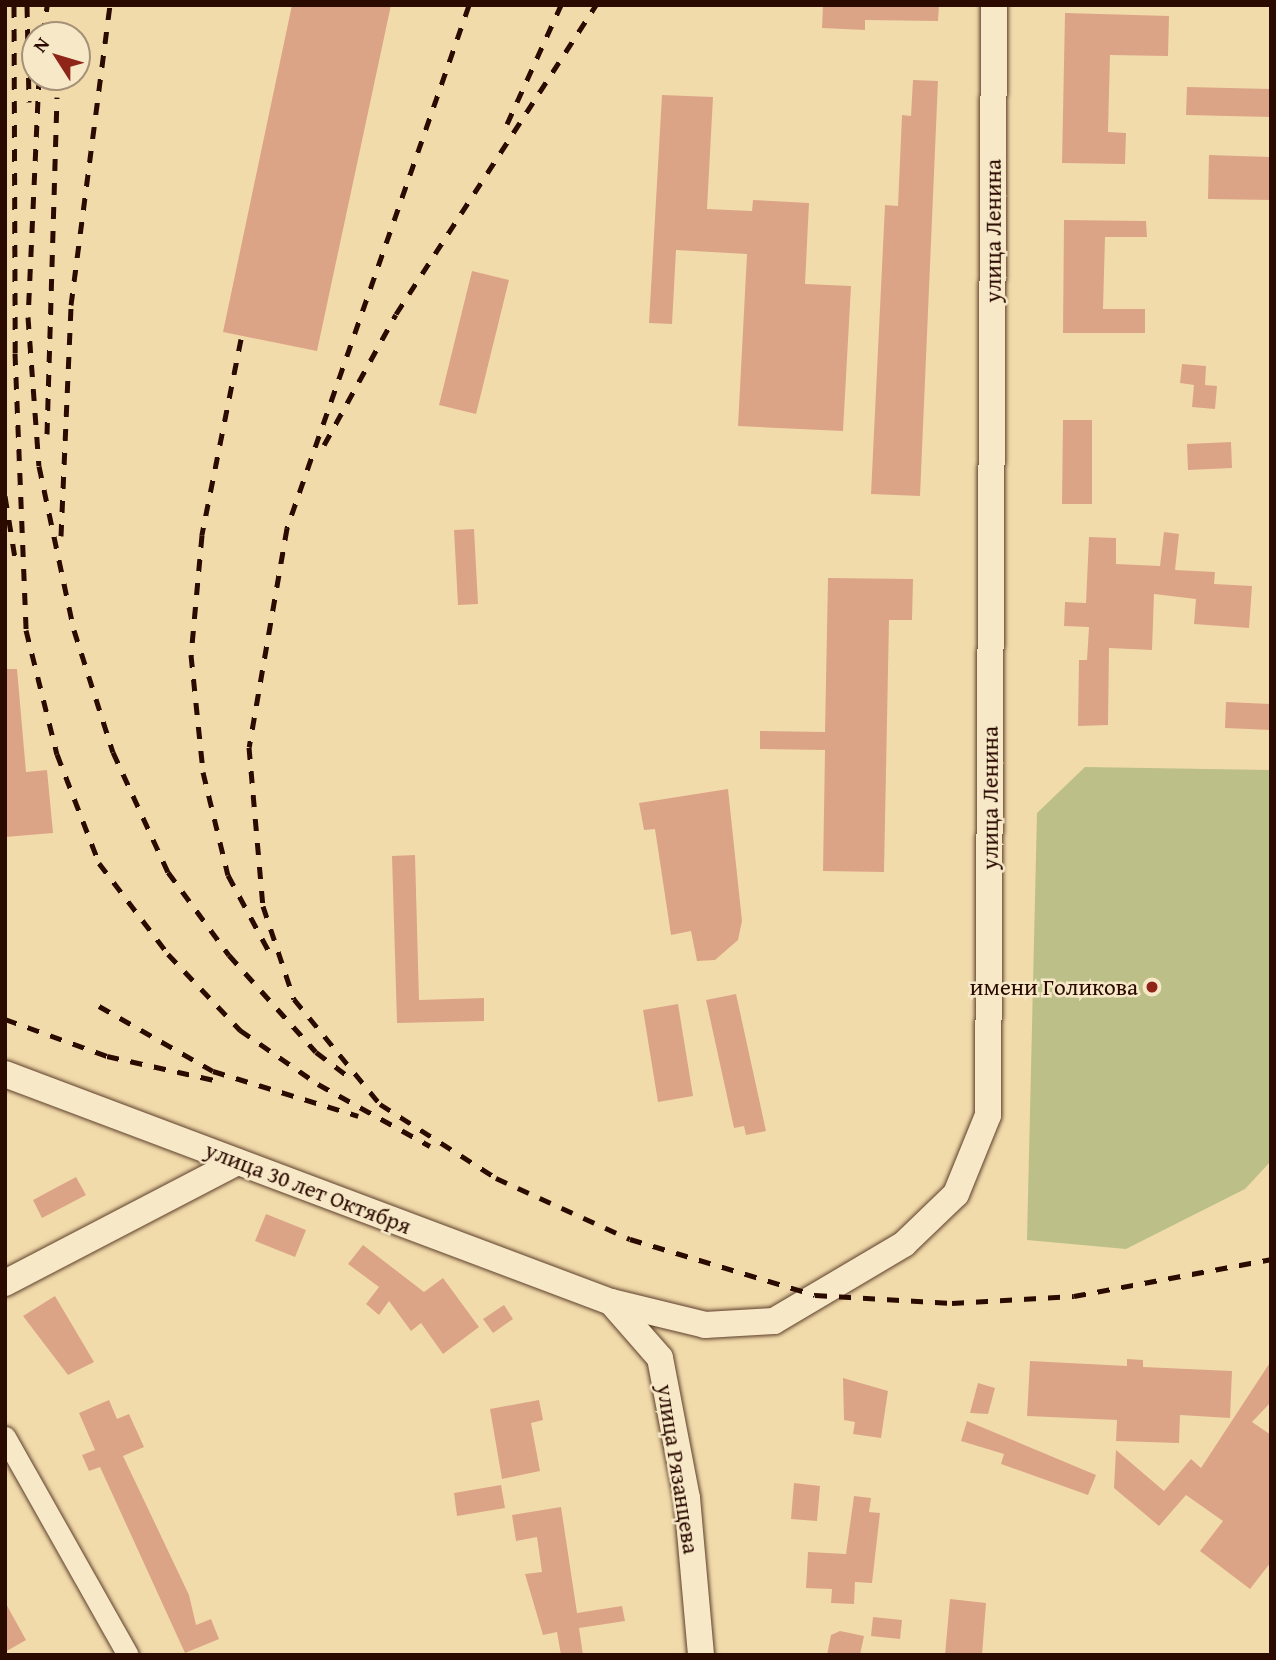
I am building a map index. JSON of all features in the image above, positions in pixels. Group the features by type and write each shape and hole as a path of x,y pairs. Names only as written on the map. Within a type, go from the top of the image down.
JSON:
{"street":[{"name":"улица Ленина","path":"611,1302 705,1325 774,1321 904,1244 956,1194 988,1115 994,5"},
{"name":"улица 30 лет Октября","path":"5,1074 611,1302"},
{"path":"5,1283 237,1162"},
{"name":"улица Рязанцева","path":"611,1302 660,1358 687,1497 701,1655"},
{"path":"5,1437 128,1655"}],"green space":[{"name":"имени Голикова","path":"1085,767 1271,770 1271,1161 1245,1189 1126,1249 1027,1240 1037,813"}],"building":[{"path":"292,5 391,5 317,351 223,332"},
{"path":"823,5 939,5 938,21 865,20 865,30 822,28"},
{"path":"1065,13 1169,16 1168,56 1110,55 1108,132 1126,133 1125,164 1062,163"},
{"path":"913,80 938,81 920,496 871,494 885,205 898,206 902,115 911,116"},
{"path":"1187,87 1271,89 1271,117 1186,115"},
{"path":"662,95 713,97 707,209 752,211 753,200 809,203 805,284 851,286 843,431 738,426 747,254 676,250 672,324 649,323"},
{"path":"1209,155 1271,157 1271,200 1208,199"},
{"path":"1064,220 1146,221 1147,237 1105,237 1103,309 1145,309 1145,333 1063,333"},
{"path":"472,271 509,280 476,414 439,405"},
{"path":"1182,364 1206,366 1205,385 1217,386 1215,409 1192,407 1194,385 1180,383"},
{"path":"1063,420 1092,420 1092,504 1062,504"},
{"path":"1231,442 1232,468 1188,470 1187,444"},
{"path":"474,529 478,604 458,605 454,530"},
{"path":"1164,532 1179,534 1175,570 1215,572 1214,584 1252,586 1249,628 1194,624 1196,599 1154,594 1152,650 1109,648 1108,725 1078,726 1079,660 1087,660 1089,627 1064,626 1065,602 1086,603 1089,537 1116,538 1116,564 1160,566"},
{"path":"828,578 913,579 912,620 889,620 884,872 823,871 825,750 760,749 760,731 825,732"},
{"path":"5,669 17,669 26,772 47,770 53,833 5,837"},
{"path":"1226,702 1271,704 1271,730 1225,728"},
{"path":"728,789 742,921 738,940 715,960 697,961 691,931 671,935 655,829 644,830 639,803"},
{"path":"415,855 419,1000 484,998 484,1021 397,1023 392,856"},
{"path":"736,994 766,1131 746,1135 744,1126 734,1128 706,1000"},
{"path":"678,1004 693,1096 658,1102 643,1010"},
{"path":"76,1177 86,1195 42,1218 33,1200"},
{"path":"266,1214 306,1230 295,1257 255,1241"},
{"path":"363,1245 424,1292 443,1278 479,1327 443,1354 421,1323 411,1331 389,1301 379,1315 366,1304 379,1287 348,1264"},
{"path":"55,1296 94,1362 68,1375 23,1316"},
{"path":"504,1305 513,1319 493,1333 483,1319"},
{"path":"1127,1359 1143,1360 1143,1367 1232,1371 1230,1418 1180,1415 1179,1443 1116,1441 1117,1420 1027,1416 1030,1361 1127,1366"},
{"path":"1271,1361 1271,1402 1252,1422 1271,1435 1271,1562 1250,1589 1200,1551 1223,1521 1186,1495 1159,1526 1114,1488 1116,1450 1164,1491 1191,1459 1201,1468"},
{"path":"843,1378 888,1391 881,1438 853,1434 855,1422 844,1420"},
{"path":"978,1383 995,1388 988,1414 970,1413"},
{"path":"109,1400 117,1419 129,1414 144,1447 123,1456 189,1595 196,1625 211,1619 219,1639 185,1653 100,1467 89,1471 82,1455 95,1450 79,1413"},
{"path":"539,1400 543,1420 531,1423 540,1471 502,1479 490,1409"},
{"path":"967,1421 1096,1475 1088,1495 1001,1464 1004,1454 961,1441"},
{"path":"794,1483 820,1486 817,1521 791,1519"},
{"path":"501,1485 505,1508 457,1516 454,1493"},
{"path":"854,1496 871,1498 869,1512 880,1513 872,1583 855,1582 854,1604 831,1603 832,1589 806,1588 808,1552 846,1554"},
{"path":"561,1507 577,1613 622,1606 625,1621 579,1628 583,1655 561,1655 557,1632 543,1635 525,1574 542,1572 537,1537 516,1541 512,1515"},
{"path":"950,1599 986,1603 982,1655 945,1655"},
{"path":"5,1602 26,1640 5,1652"},
{"path":"873,1617 902,1620 900,1639 871,1636"},
{"path":"840,1631 864,1636 860,1655 827,1655 831,1635"}],"railway":[{"path":"14,5 15,353 26,630 57,754 99,863 168,954 240,1030 318,1084 430,1146"},
{"path":"27,5 29,102"},
{"path":"45,21 47,5"},
{"path":"61,536 71,305 110,5"},
{"path":"469,5 287,528 249,747 263,906 294,999 380,1104 496,1178 630,1239 815,1295 952,1303 1074,1296 1271,1259"},
{"path":"507,124 561,5"},
{"path":"324,445 396,314 596,5"},
{"path":"38,91 28,317 39,466 74,630 113,752 168,872 229,955 316,1052 353,1080"},
{"path":"47,434 57,97"},
{"path":"241,339 202,535 191,655 203,772 228,875 273,959"},
{"path":"5,496 16,564"},
{"path":"99,1006 213,1071 358,1116"},
{"path":"5,1019 107,1056 223,1082"}],"place":[{"name":"имени Голикова","path":"1152,987"}]}
